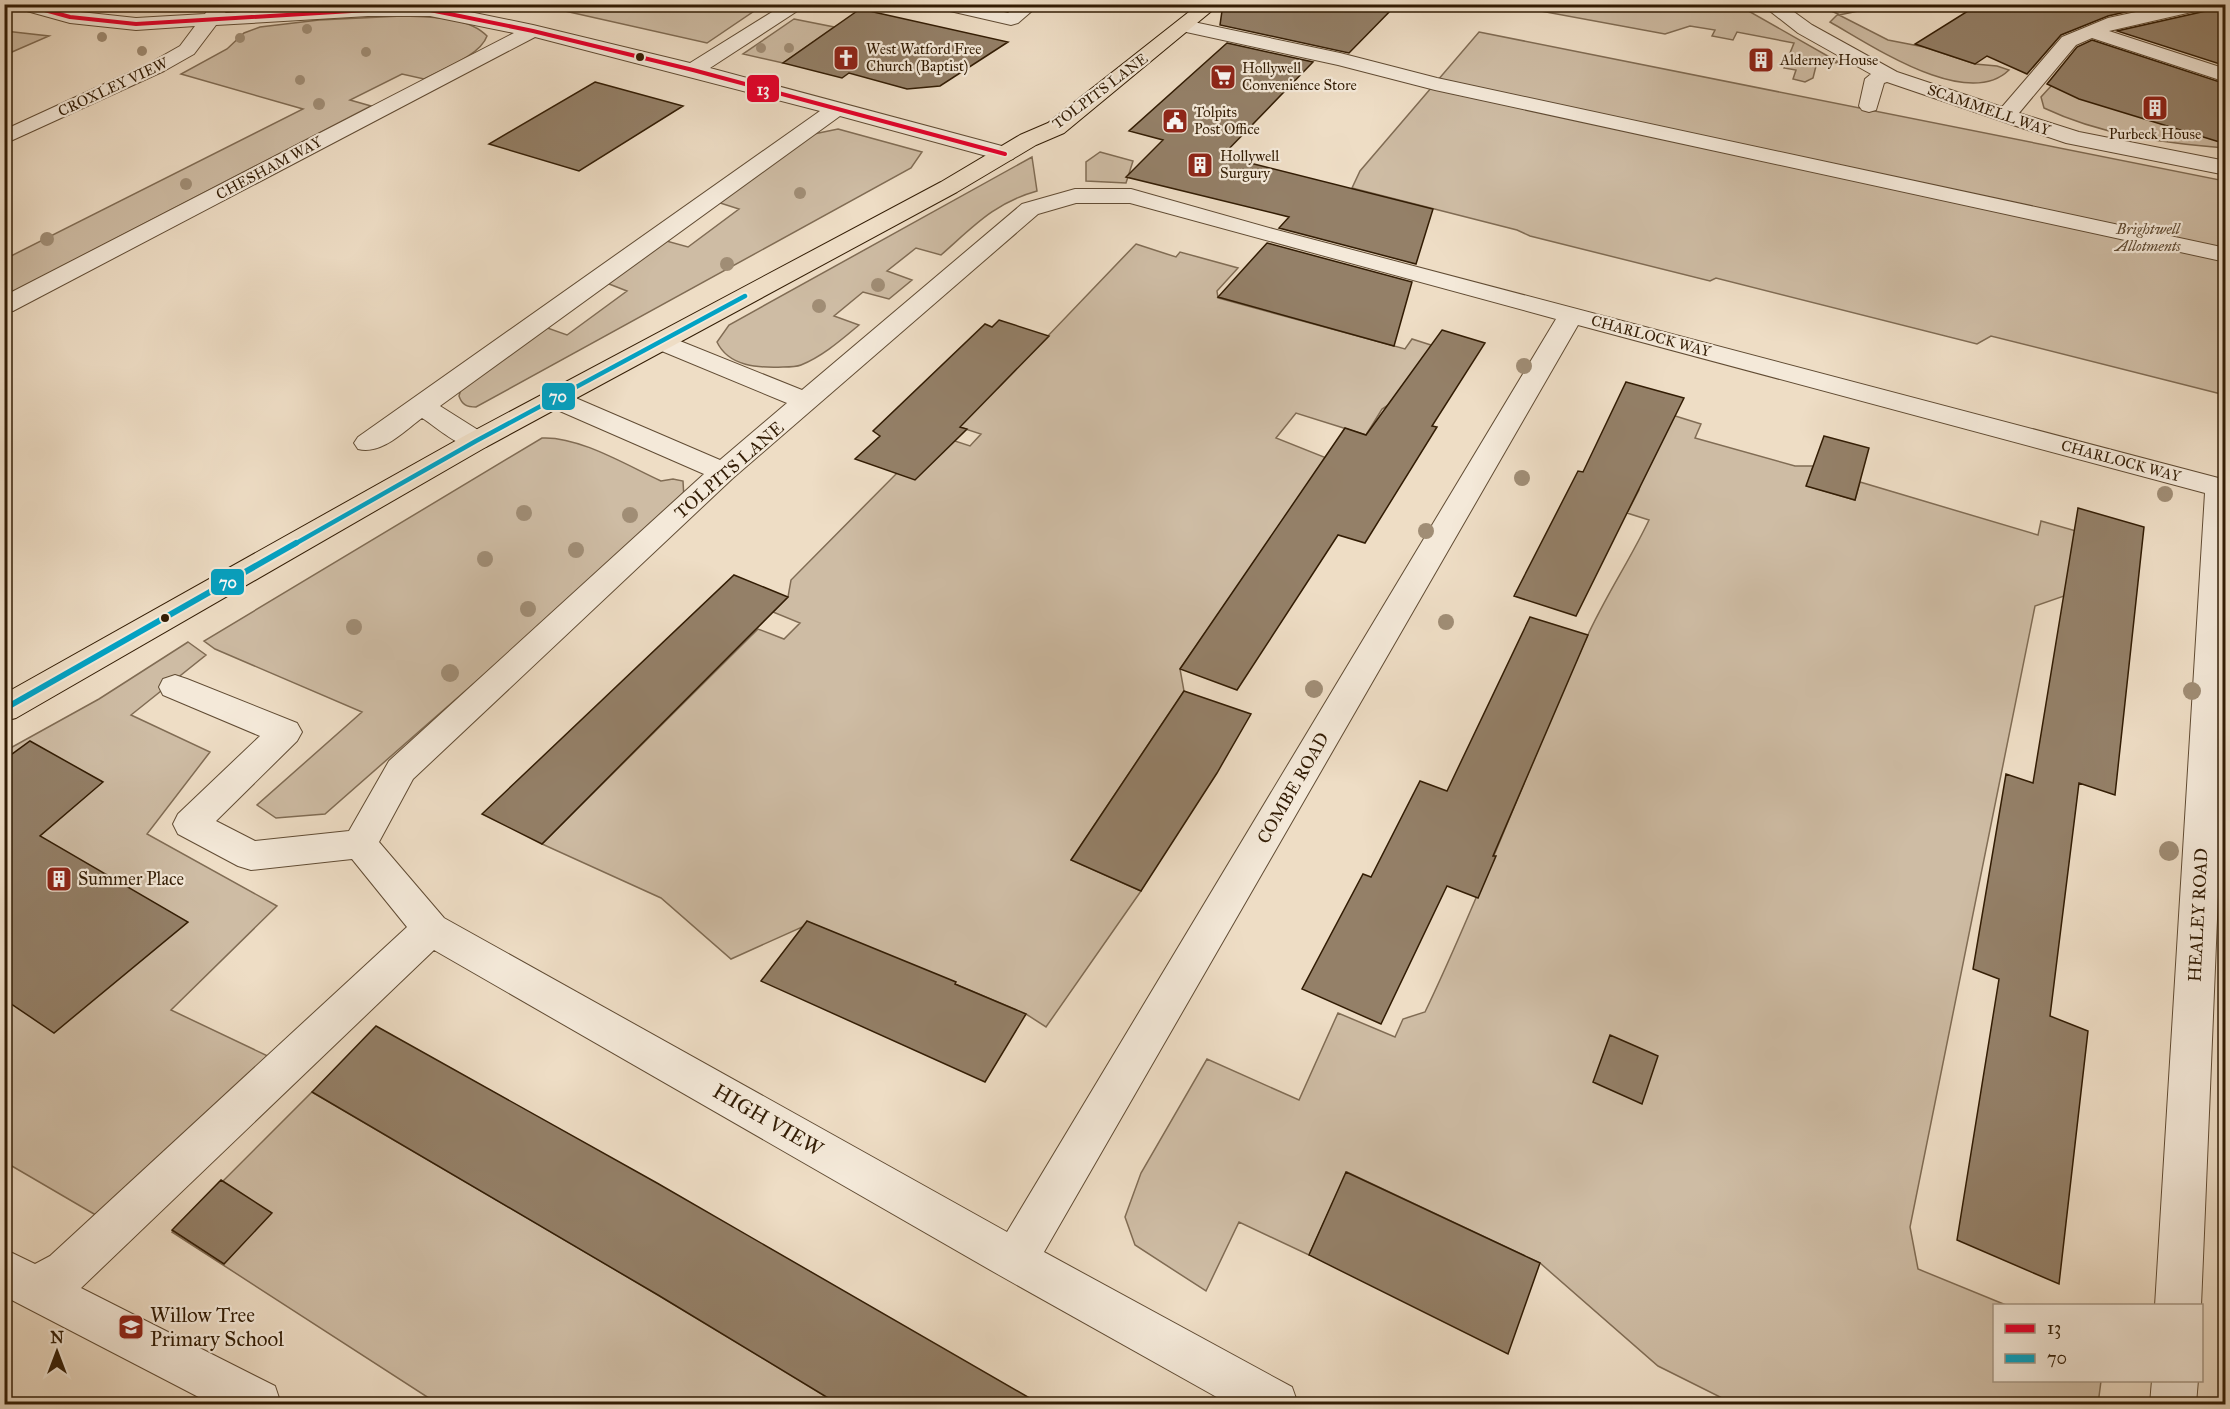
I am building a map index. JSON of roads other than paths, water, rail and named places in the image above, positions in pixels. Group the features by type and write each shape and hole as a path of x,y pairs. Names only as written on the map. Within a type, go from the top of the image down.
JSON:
{"main road":[{"name":"TOLPITS LANE","path":"4,709 476,441 1056,128 1211,4"}],"street":[{"path":"23,4 70,17 136,24 430,7 693,70 1005,154"},
{"name":"CROXLEY VIEW","path":"4,138 157,67 187,50 223,4"},
{"path":"693,70 799,4"},
{"path":"944,4 1011,19 1031,4"},
{"name":"SCAMMELL WAY","path":"1770,4 1805,29 1888,75 2074,138 2226,168"},
{"path":"2006,116 2069,40 2108,24 2202,4"},
{"path":"1184,26 1340,59 1435,84 2226,255"},
{"name":"CHESHAM WAY","path":"4,306 533,31"},
{"path":"2091,31 2226,76"},
{"path":"1869,106 1875,79 1888,75"},
{"path":"368,443 838,108"},
{"name":"CHARLOCK WAY","path":"1075,196 1131,196 2223,488"},
{"name":"TOLPITS LANE","path":"360,844 401,770 723,472 1030,210 1075,196"},
{"name":"COMBE ROAD","path":"1015,1260 1571,315"},
{"path":"661,342 807,402"},
{"path":"555,399 723,472"},
{"path":"422,406 476,441"},
{"name":"HEALEY ROAD","path":"2178,1304 2223,488"},
{"path":"175,687 285,732 191,824 251,856 360,844"},
{"name":"HIGH VIEW","path":"360,844 431,929 1015,1260 1275,1404"},
{"path":"20,1279 66,1272 114,1230 431,929"},
{"path":"20,1279 258,1403"},
{"path":"2173,1404 2175,1382"}],"place":[{"name":"West Watford Free Church (Baptist)","path":"846,58"},
{"name":"Alderney House","path":"1761,60"},
{"name":"Hollywell Convenience Store","path":"1223,77"},
{"name":"Purbeck House","path":"2155,108"},
{"name":"Tolpits Post Office","path":"1175,121"},
{"name":"Hollywell Surgury","path":"1200,165"},
{"name":"Summer Place","path":"59,879"},
{"name":"Willow Tree Primary School","path":"131,1327"}],"park label":[{"name":"Brightwell Allotments","path":"2148,238"}]}
